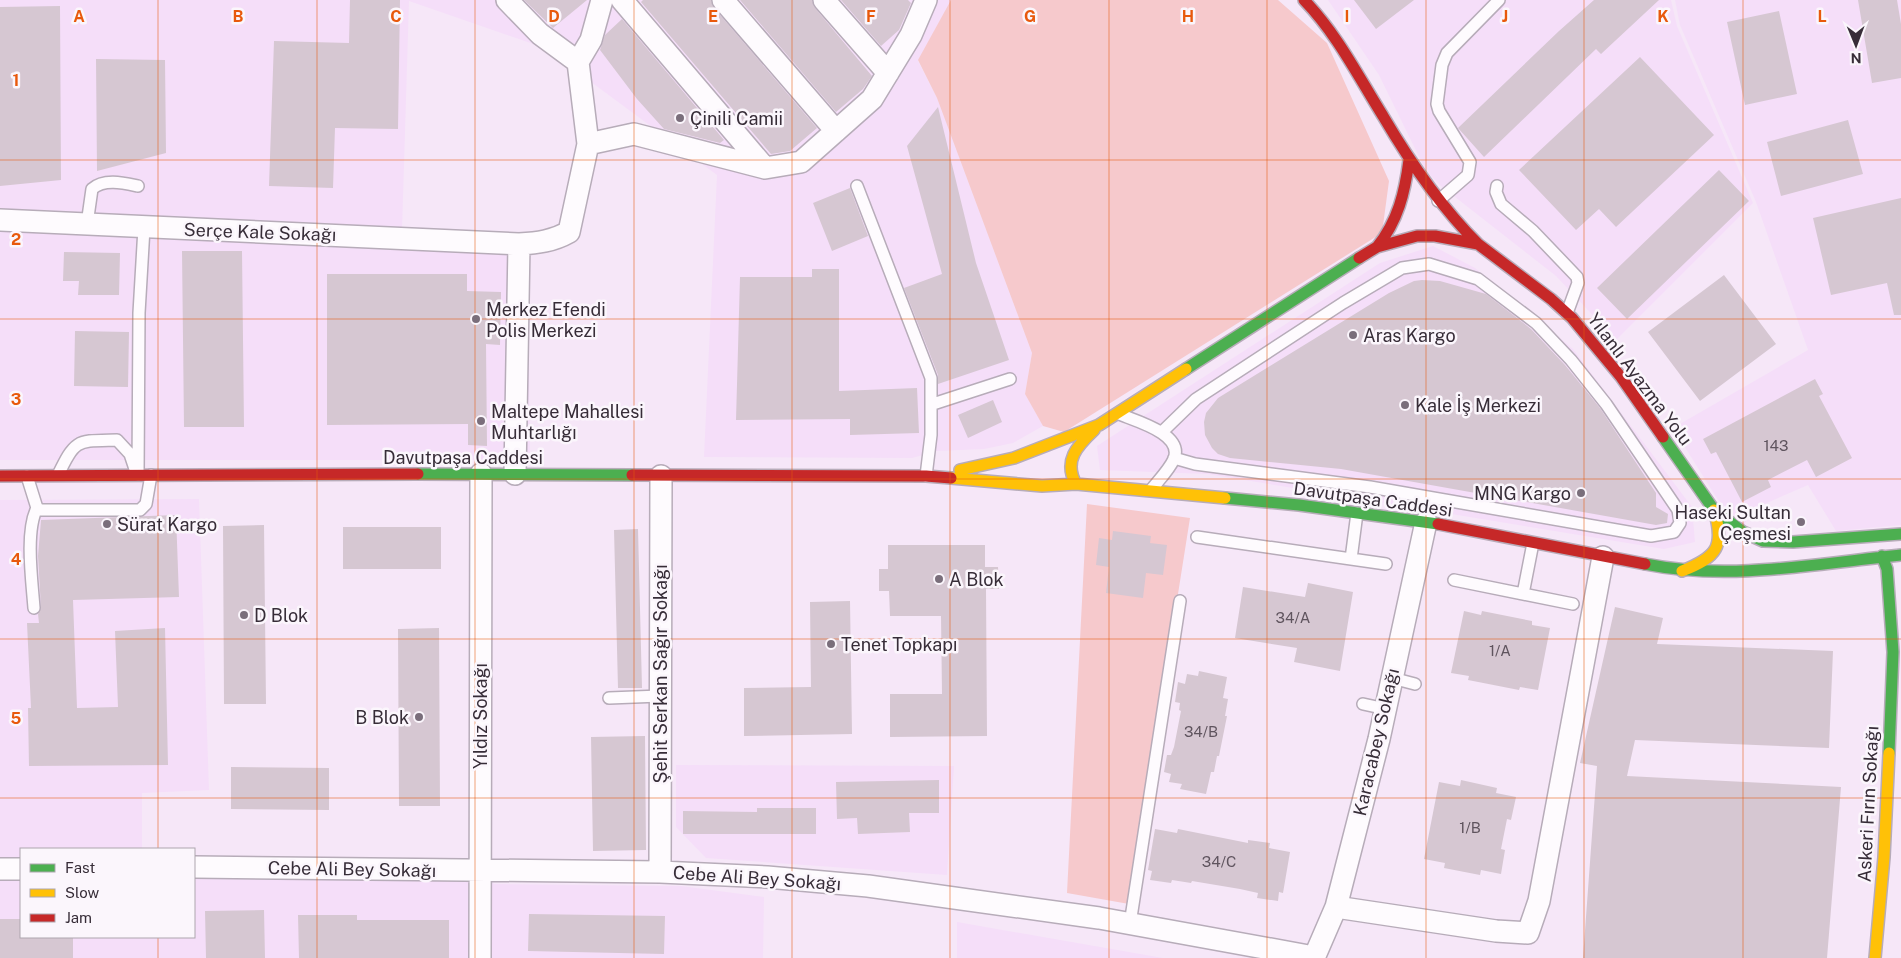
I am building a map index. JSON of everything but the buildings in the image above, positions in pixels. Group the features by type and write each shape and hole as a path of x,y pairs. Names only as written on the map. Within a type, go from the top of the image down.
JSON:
{"main road":[{"name":"Yılanlı Ayazma Yolu","path":"1304,0 1336,37 1409,160 1438,201 1478,244 1566,313 1621,377 1714,510"},
{"path":"1376,247 1392,227 1407,179 1409,160"},
{"path":"1376,247 1404,239 1435,236 1478,244"},
{"name":"Davutpaşa Caddesi","path":"926,476 1000,462 1099,425 1376,247"},
{"path":"1076,484 1071,472 1071,456 1074,450 1099,425"},
{"name":"Davutpaşa Caddesi","path":"0,476 480,474 926,476 1042,486 1076,484 1357,513 1426,522 1680,571 1738,572 1901,555"},
{"path":"1714,510 1737,529 1763,541 1793,542 1901,534"},
{"path":"1680,571 1707,561 1714,555 1720,543 1720,534 1714,510"},
{"name":"Askeri Fırın Sokağı","path":"1875,958 1884,857 1893,652 1887,569 1882,556"},
{"name":"Askeri Fırın Sokağı","path":"1893,652 1901,614"}],"street":[{"path":"507,0 540,34 578,62 591,40 602,0"},
{"path":"622,0 765,168"},
{"path":"723,0 836,131"},
{"path":"824,0 888,73"},
{"path":"588,144 634,134 765,168 801,162 872,99 912,35 926,0"},
{"name":"Serçe Kale Sokağı","path":"0,220 519,244 544,242 569,232 588,144 578,62"},
{"path":"515,474 519,244"},
{"name":"Yıldız Sokağı","path":"480,474 480,958"},
{"name":"Şehit Serkan Sağır Sokağı","path":"660,872 661,476"},
{"name":"Karacabey Sokağı","path":"1314,958 1336,907 1386,709 1426,522"},
{"path":"1336,907 1496,931 1528,933 1539,902 1603,557"},
{"name":"Cebe Ali Bey Sokağı","path":"195,867 660,872 768,877 868,886 1130,924 1314,958"},
{"path":"0,869 20,869"}],"lane":[{"path":"1438,201 1468,175 1470,162 1439,111 1437,104 1442,65 1447,53 1459,39 1499,0"},
{"path":"86,224 92,188 97,184 116,182 138,186"},
{"path":"858,186 931,378 933,404 926,476"},
{"path":"1497,186 1496,192 1501,204 1533,231 1577,277 1578,284 1566,313"},
{"path":"138,475 140,313 144,228"},
{"path":"1162,432 1196,399 1343,303 1402,268 1429,264 1478,279 1536,323 1566,354 1606,404 1678,510 1680,523 1674,532 1651,536 1370,487 1195,464 1174,458"},
{"path":"933,404 1010,379"},
{"path":"1118,413 1162,432 1170,439 1174,448 1174,458 1150,492"},
{"path":"58,475 71,449 85,441 117,440 130,454 138,475"},
{"path":"37,508 48,511 140,510 146,504 151,475"},
{"path":"27,476 37,508 33,516 31,551 34,608"},
{"path":"1351,558 1357,513"},
{"path":"1197,537 1386,564"},
{"path":"1523,594 1532,543"},
{"path":"1454,580 1573,604"},
{"path":"1130,924 1180,601"},
{"path":"1392,678 1415,684"},
{"path":"610,698 660,696"},
{"path":"1363,704 1386,709"}],"shaded area":[{"path":"0,0 951,0 918,61 937,98 1032,353 1025,394 1043,426 1013,443 984,449 937,451 912,458 704,457 717,175 545,48 409,1 402,230 528,245 530,460 0,460"},
{"path":"951,0 1278,0 1327,43 1389,181 1382,233 1064,432 1043,426 1025,394 1032,353 937,98 918,60"},
{"path":"1328,0 1671,0 1677,26 1753,203 1616,340 1556,276 1441,186 1426,171 1379,75"},
{"path":"1675,0 1901,0 1901,525 1836,531 1808,485 1753,509 1744,525 1718,500 1673,428 1808,350 1756,202 1680,25"},
{"name":"Kale İş Merkezi","path":"1433,246 1475,268 1573,349 1692,507 1695,542 1664,549 1208,474 1100,470 1097,446 1380,263"},
{"path":"199,499 209,790 142,793 142,848 20,848 20,938 195,938 195,856 468,859 494,884 681,886 764,897 763,958 0,958 0,500"},
{"path":"1087,504 1190,518 1129,904 1067,893"},
{"path":"676,765 954,766 947,875 706,858 676,827"},
{"path":"957,922 1163,958 957,958"}],"traffic: fast":[{"path":"1186,369 1359,258"},
{"path":"1663,437 1714,510 1743,532 1763,541 1793,542 1901,534"},
{"path":"418,474 632,475"},
{"path":"1225,498 1299,505 1438,524"},
{"path":"1645,564 1677,569 1741,571 1901,555"},
{"path":"1882,556 1887,569 1893,652 1889,753"}],"traffic: slow":[{"path":"960,470 1014,458 1099,425 1186,369"},
{"path":"1076,484 1071,468 1074,454 1077,448 1094,430"},
{"path":"951,478 1042,486 1076,484 1225,498"},
{"path":"1682,571 1703,561 1715,549 1719,533 1714,510"},
{"path":"1875,958 1884,857 1889,753"}],"traffic: jam":[{"path":"1304,0 1337,41 1426,183 1478,244"},
{"path":"1377,247 1390,227 1399,206 1409,160"},
{"path":"1359,258 1377,247 1417,236 1435,236 1478,244 1551,299 1572,318 1621,377 1663,437"},
{"path":"0,476 418,474"},
{"path":"632,475 926,476 951,478"},
{"path":"1438,524 1645,564"}],"place":[{"name":"Çinili Camii","path":"680,118"},
{"name":"Merkez Efendi Polis Merkezi","path":"476,319"},
{"name":"Aras Kargo","path":"1353,335"},
{"name":"Kale İş Merkezi","path":"1405,405"},
{"name":"Maltepe Mahallesi Muhtarlığı","path":"481,421"},
{"name":"MNG Kargo","path":"1581,493"},
{"name":"Haseki Sultan Çeşmesi","path":"1801,522"},
{"name":"Sürat Kargo","path":"107,524"},
{"name":"A Blok","path":"939,579"},
{"name":"D Blok","path":"244,615"},
{"name":"Tenet Topkapı","path":"831,644"},
{"name":"B Blok","path":"419,717"}]}
